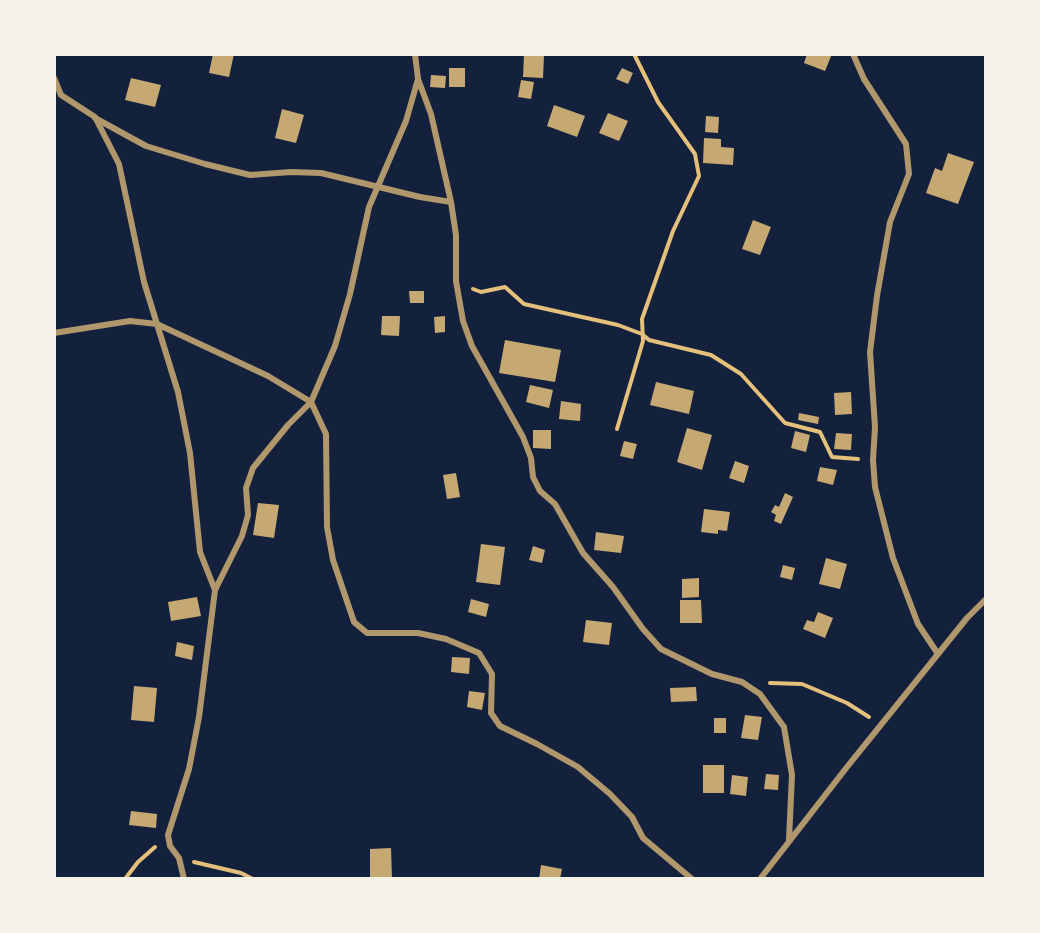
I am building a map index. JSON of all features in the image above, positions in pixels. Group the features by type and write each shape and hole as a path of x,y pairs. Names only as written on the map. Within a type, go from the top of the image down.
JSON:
{"street":[{"path":"415,54 418,79 431,114 451,202 456,235 456,281 463,321 472,346 523,437 531,458 533,477 540,491 555,504 583,554 661,649 711,674 742,682 760,694 784,727 792,775 789,840"},
{"path":"853,54 864,79 906,144 909,174 890,222 870,352 875,427 873,460 875,487 893,558 918,624 938,654"},
{"path":"54,78 61,94 94,117 146,146 250,175 291,172 321,173 420,197 451,202"},
{"path":"184,879 179,858 170,846 168,835 189,770 199,717 214,591 242,536 248,515 246,488 253,468 288,425 311,402 335,346 350,294 369,207 406,121 418,79"},
{"path":"94,117 119,164 144,282 178,392 190,453 200,552 214,591"},
{"path":"54,333 130,321 157,324 268,376 311,402 326,434 327,527 333,560 354,622 367,633 418,633 446,639 479,653 492,674 491,712 500,726 578,767 610,794 632,817 643,838 692,879"},
{"path":"760,879 881,724 967,618 986,599"}],"path":[{"path":"617,429 643,341 642,319 666,253 699,177 695,154 658,102 634,54"},
{"path":"456,281 481,292 505,287 524,304 618,325 642,334 649,340 711,355 741,374 784,423 820,432 832,457 873,460"},
{"path":"742,682 802,684 847,703 881,724"},
{"path":"125,879 138,862 168,835"},
{"path":"179,858 241,873 253,879"}],"building":[{"path":"213,54 234,54 229,77 209,73"},
{"path":"524,54 544,56 543,78 523,77"},
{"path":"807,54 832,54 825,71 804,63"},
{"path":"449,68 465,68 465,87 449,87"},
{"path":"622,68 633,73 628,84 616,79"},
{"path":"431,75 446,76 445,88 430,87"},
{"path":"131,78 161,85 155,107 125,100"},
{"path":"521,80 534,82 531,99 518,97"},
{"path":"554,105 585,116 577,137 547,126"},
{"path":"282,109 304,115 296,143 275,138"},
{"path":"608,113 628,121 619,141 599,133"},
{"path":"706,116 719,117 718,133 705,132"},
{"path":"704,138 721,139 721,147 734,148 733,165 703,163"},
{"path":"948,153 974,162 958,204 926,193 935,168 942,171"},
{"path":"753,220 771,227 760,255 742,249"},
{"path":"409,291 424,291 424,303 410,303"},
{"path":"382,316 400,316 399,336 381,335"},
{"path":"445,316 445,332 435,333 434,317"},
{"path":"505,340 561,350 555,382 499,373"},
{"path":"656,382 694,391 689,414 650,405"},
{"path":"530,385 553,390 549,408 526,402"},
{"path":"851,392 852,414 835,415 834,393"},
{"path":"561,401 581,404 580,421 559,419"},
{"path":"799,413 819,417 818,424 798,420"},
{"path":"687,428 712,435 702,470 677,462"},
{"path":"533,430 551,430 551,449 533,448"},
{"path":"795,431 810,435 806,452 791,448"},
{"path":"836,433 852,434 851,450 834,449"},
{"path":"624,441 637,444 633,459 620,456"},
{"path":"735,461 749,466 744,483 729,478"},
{"path":"820,467 837,470 833,485 817,481"},
{"path":"456,473 460,497 447,499 443,475"},
{"path":"785,493 793,497 781,524 774,521 776,515 771,512 775,505 779,507"},
{"path":"258,503 279,505 274,538 253,535"},
{"path":"704,509 730,512 727,531 718,530 718,534 701,532"},
{"path":"596,532 624,536 621,553 594,550"},
{"path":"481,544 505,547 500,585 476,582"},
{"path":"533,546 545,550 542,563 529,560"},
{"path":"826,558 847,564 840,589 819,584"},
{"path":"783,565 795,568 792,580 780,577"},
{"path":"699,578 699,597 682,598 682,579"},
{"path":"197,597 201,616 171,621 168,602"},
{"path":"471,599 489,604 486,617 468,612"},
{"path":"680,600 701,600 702,623 680,623"},
{"path":"818,612 833,618 825,638 803,629 807,620 814,622"},
{"path":"586,620 612,623 609,645 583,642"},
{"path":"177,642 194,646 192,660 175,656"},
{"path":"452,657 470,658 469,674 451,672"},
{"path":"134,686 157,688 154,722 131,720"},
{"path":"696,687 697,701 671,702 670,688"},
{"path":"469,691 485,693 482,710 467,707"},
{"path":"745,715 762,717 758,740 741,738"},
{"path":"714,718 726,718 726,733 714,733"},
{"path":"703,765 724,765 724,793 703,793"},
{"path":"766,774 779,775 778,790 764,789"},
{"path":"732,775 748,777 746,796 730,794"},
{"path":"131,811 157,814 156,828 129,825"},
{"path":"391,848 392,879 370,879 370,849"},
{"path":"541,865 562,869 560,879 539,879"}]}
